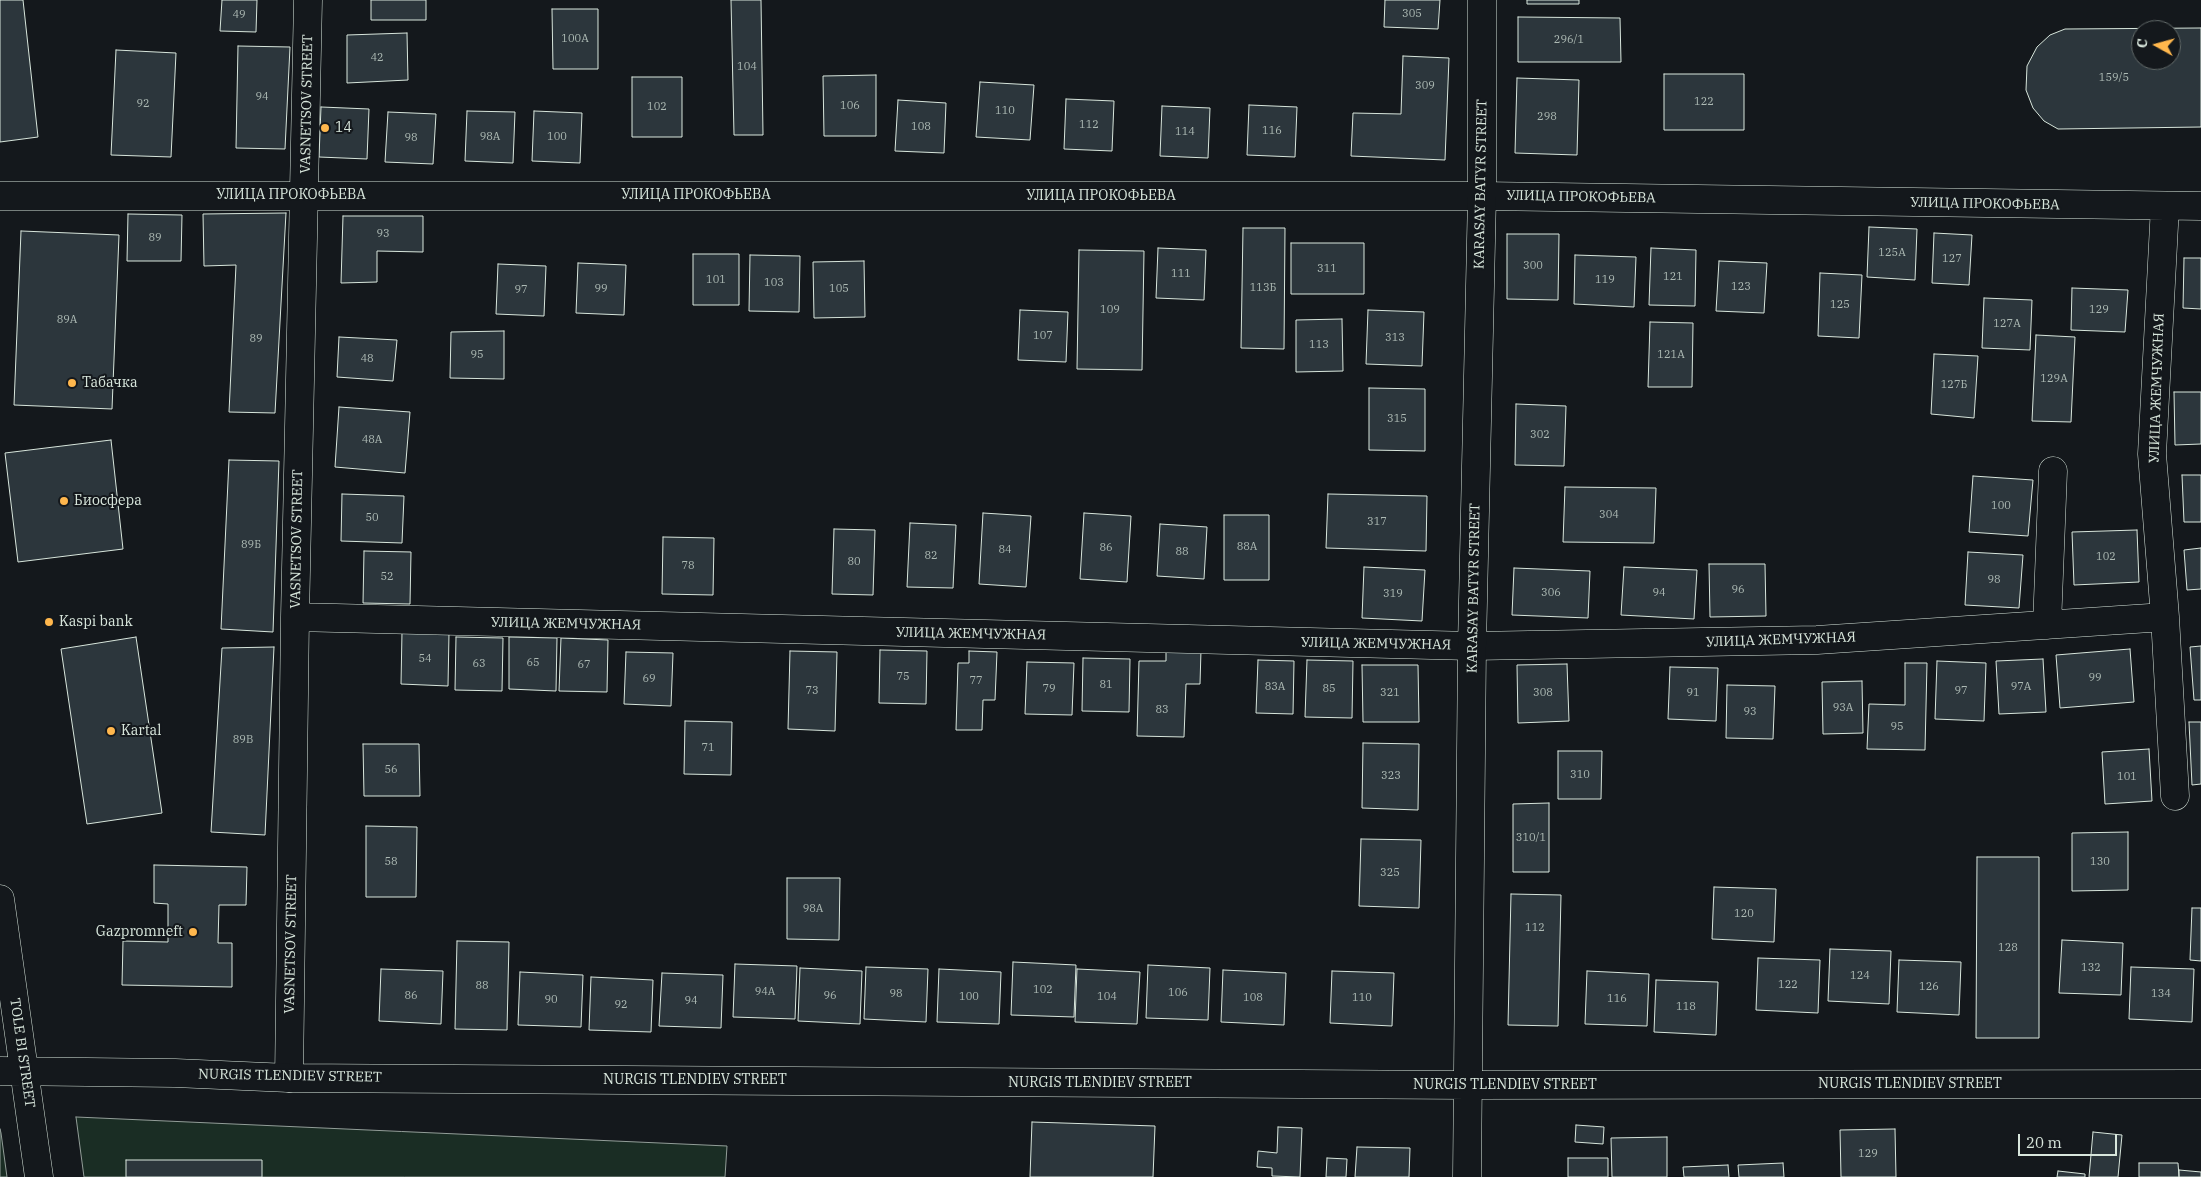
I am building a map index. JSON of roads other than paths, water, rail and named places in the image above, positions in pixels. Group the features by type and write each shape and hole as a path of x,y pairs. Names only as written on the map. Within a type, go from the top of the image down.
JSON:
{"street":[{"name":"VASNETSOV STREET","path":"289,1078 295,617 306,195 308,0"},
{"name":"KARASAY BATYR STREET","path":"1468,1177 1467,1085 1472,646 1482,196 1482,0"},
{"name":"УЛИЦА ПРОКОФЬЕВА","path":"0,196 1482,196 2201,206"},
{"name":"УЛИЦА ЖЕМЧУЖНАЯ","path":"295,617 1472,646 1816,640 2166,617 2152,454 2165,206"},
{"path":"2048,625 2053,471"},
{"path":"2166,617 2175,796"},
{"name":"TOLE BI STREET","path":"0,898 12,1071 39,1177"},
{"name":"NURGIS TLENDIEV STREET","path":"12,1071 175,1073 289,1078 1467,1085 2201,1084"}],"place":[{"name":"14","path":"325,128"},
{"name":"Табачка","path":"72,383"},
{"name":"Биосфера","path":"64,501"},
{"name":"Kaspi bank","path":"49,622"},
{"name":"Kartal","path":"111,731"},
{"name":"Gazpromneft","path":"193,932"}]}
